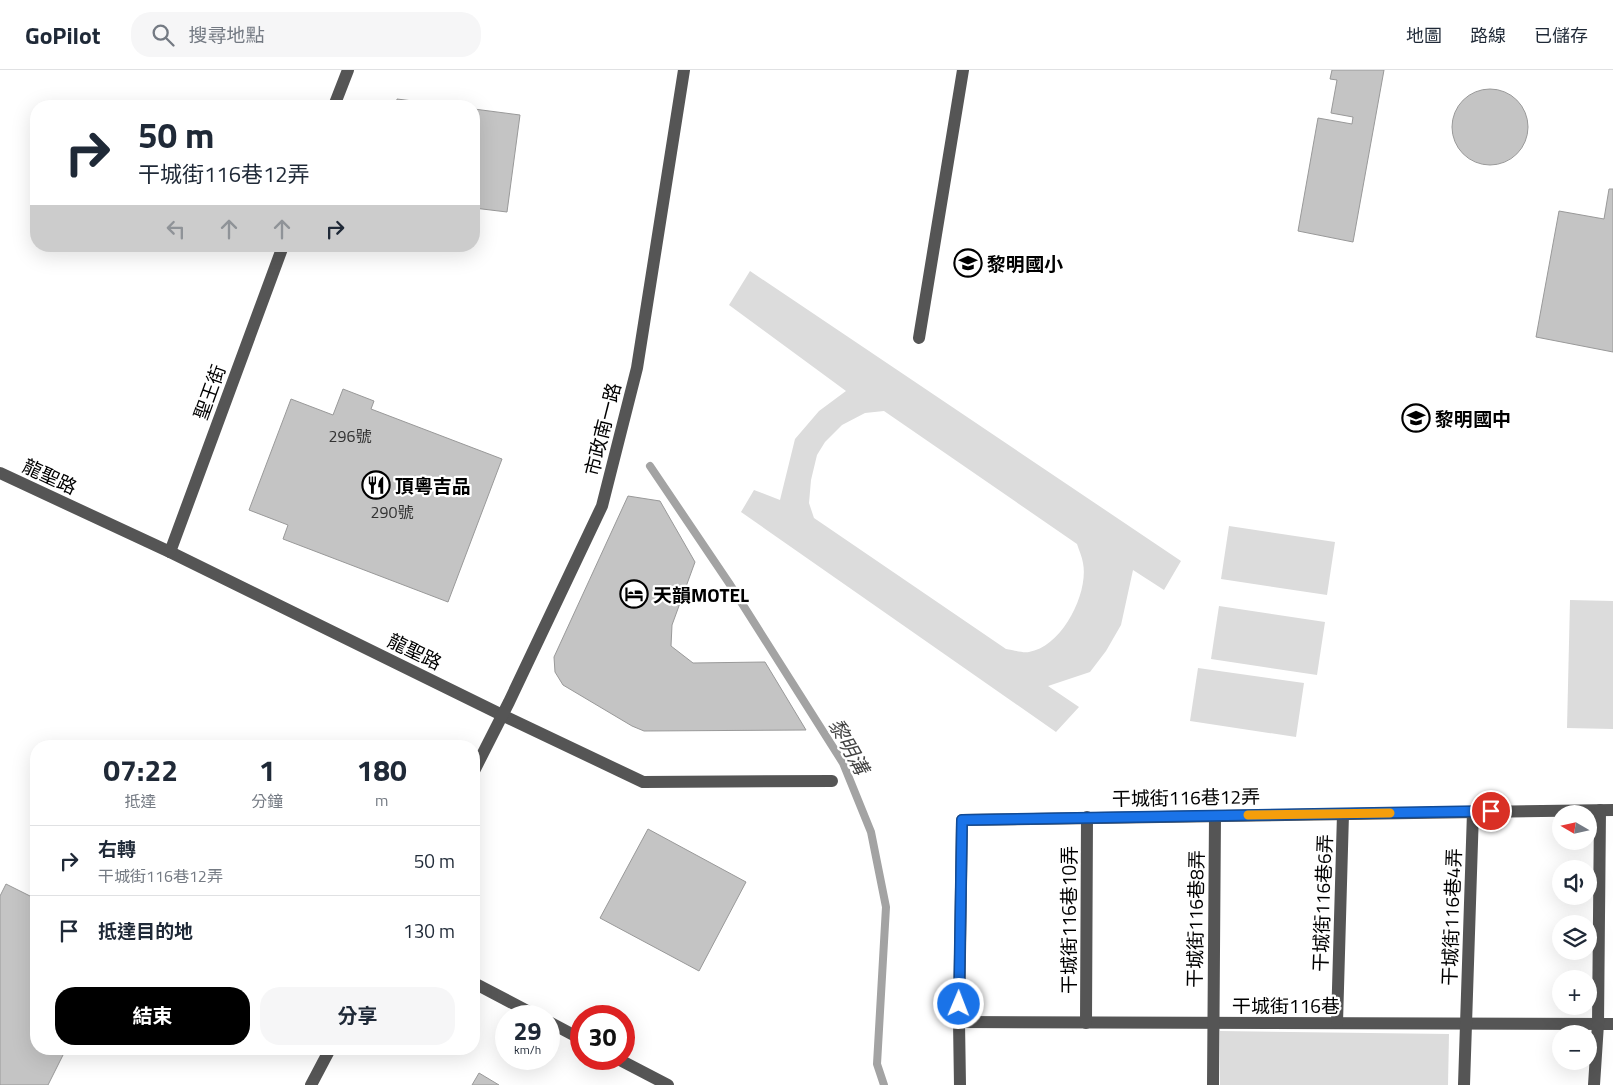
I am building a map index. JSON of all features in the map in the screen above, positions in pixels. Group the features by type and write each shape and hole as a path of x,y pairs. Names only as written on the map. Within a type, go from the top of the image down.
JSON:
{"street":[{"path":"336,100 348,70"},
{"name":"市政南一路","path":"480,759 602,506 637,368 684,70"},
{"path":"919,338 963,70"},
{"name":"聖王街","path":"170,552 281,252"},
{"name":"龍聖路","path":"0,473 170,552 643,782 832,781"},
{"path":"1594,1085 1607,810"},
{"name":"干城街116巷12弄","path":"958,1022 962,820 1607,810"},
{"name":"干城街116巷4弄","path":"1464,1085 1473,812"},
{"name":"干城街116巷6弄","path":"1337,1024 1343,814"},
{"name":"干城街116巷8弄","path":"1213,1085 1216,816"},
{"name":"干城街116巷10弄","path":"1086,1023 1087,818"},
{"path":"480,986 517,1005"},
{"path":"958,1022 960,1085"},
{"name":"干城街116巷","path":"958,1022 1613,1024"},
{"path":"311,1085 327,1055"},
{"path":"635,1068 668,1085"}],"shaded area":[{"path":"750,271 1181,561 1164,590 1133,570 1121,625 1106,651 1090,672 1048,686 1079,707 1056,732 741,512 754,490 780,500 795,439 819,411 846,391 729,305","holes":["884,411 1077,544 1083,563 1084,575 1082,589 1071,617 1062,630 1041,648 1029,652 1006,649 814,518 809,503 811,480 817,455 825,442 842,425 865,413"]},
{"path":"1229,526 1335,542 1327,595 1221,579"},
{"path":"1570,600 1613,601 1613,729 1567,728"},
{"path":"1219,606 1325,622 1317,675 1211,659"},
{"path":"1198,668 1304,683 1296,737 1190,721"},
{"path":"1220,1031 1449,1034 1448,1085 1220,1085"}],"building":[{"path":"1332,70 1384,70 1353,242 1298,231 1318,118 1352,124 1353,117 1331,113 1337,80 1330,79"},
{"path":"1490,89 1504,92 1517,100 1525,113 1528,127 1525,141 1517,154 1504,162 1490,165 1476,162 1463,154 1455,141 1452,127 1455,113 1463,100 1476,92"},
{"path":"480,110 520,115 507,212 480,209"},
{"path":"1609,189 1613,189 1613,352 1536,337 1559,211 1604,219"},
{"name":"頂粵吉品","path":"343,389 374,401 371,409 502,459 448,602 283,539 288,525 249,510 291,399 333,415"},
{"name":"天韻MOTEL","path":"628,496 660,501 695,562 672,625 671,646 693,663 765,662 806,730 644,731 632,726 563,685 555,672 554,657"},
{"path":"648,829 746,882 699,971 600,918"},
{"path":"6,884 30,896 30,1055 63,1055 48,1085 0,1085 0,896"},
{"path":"479,1073 499,1085 472,1085"}],"waterway":[{"name":"黎明溝","path":"650,466 729,583 843,763 871,832 886,907 877,1064 884,1085"}],"slow traffic":[{"path":"1248,815 1390,813"}],"place":[{"name":"黎明國小","path":"968,263"},
{"name":"黎明國中","path":"1416,418"},
{"name":"頂粵吉品","path":"376,485"},
{"name":"天韻MOTEL","path":"634,594"}],"route":[{"path":"959,1004 962,820 1491,811"}]}
